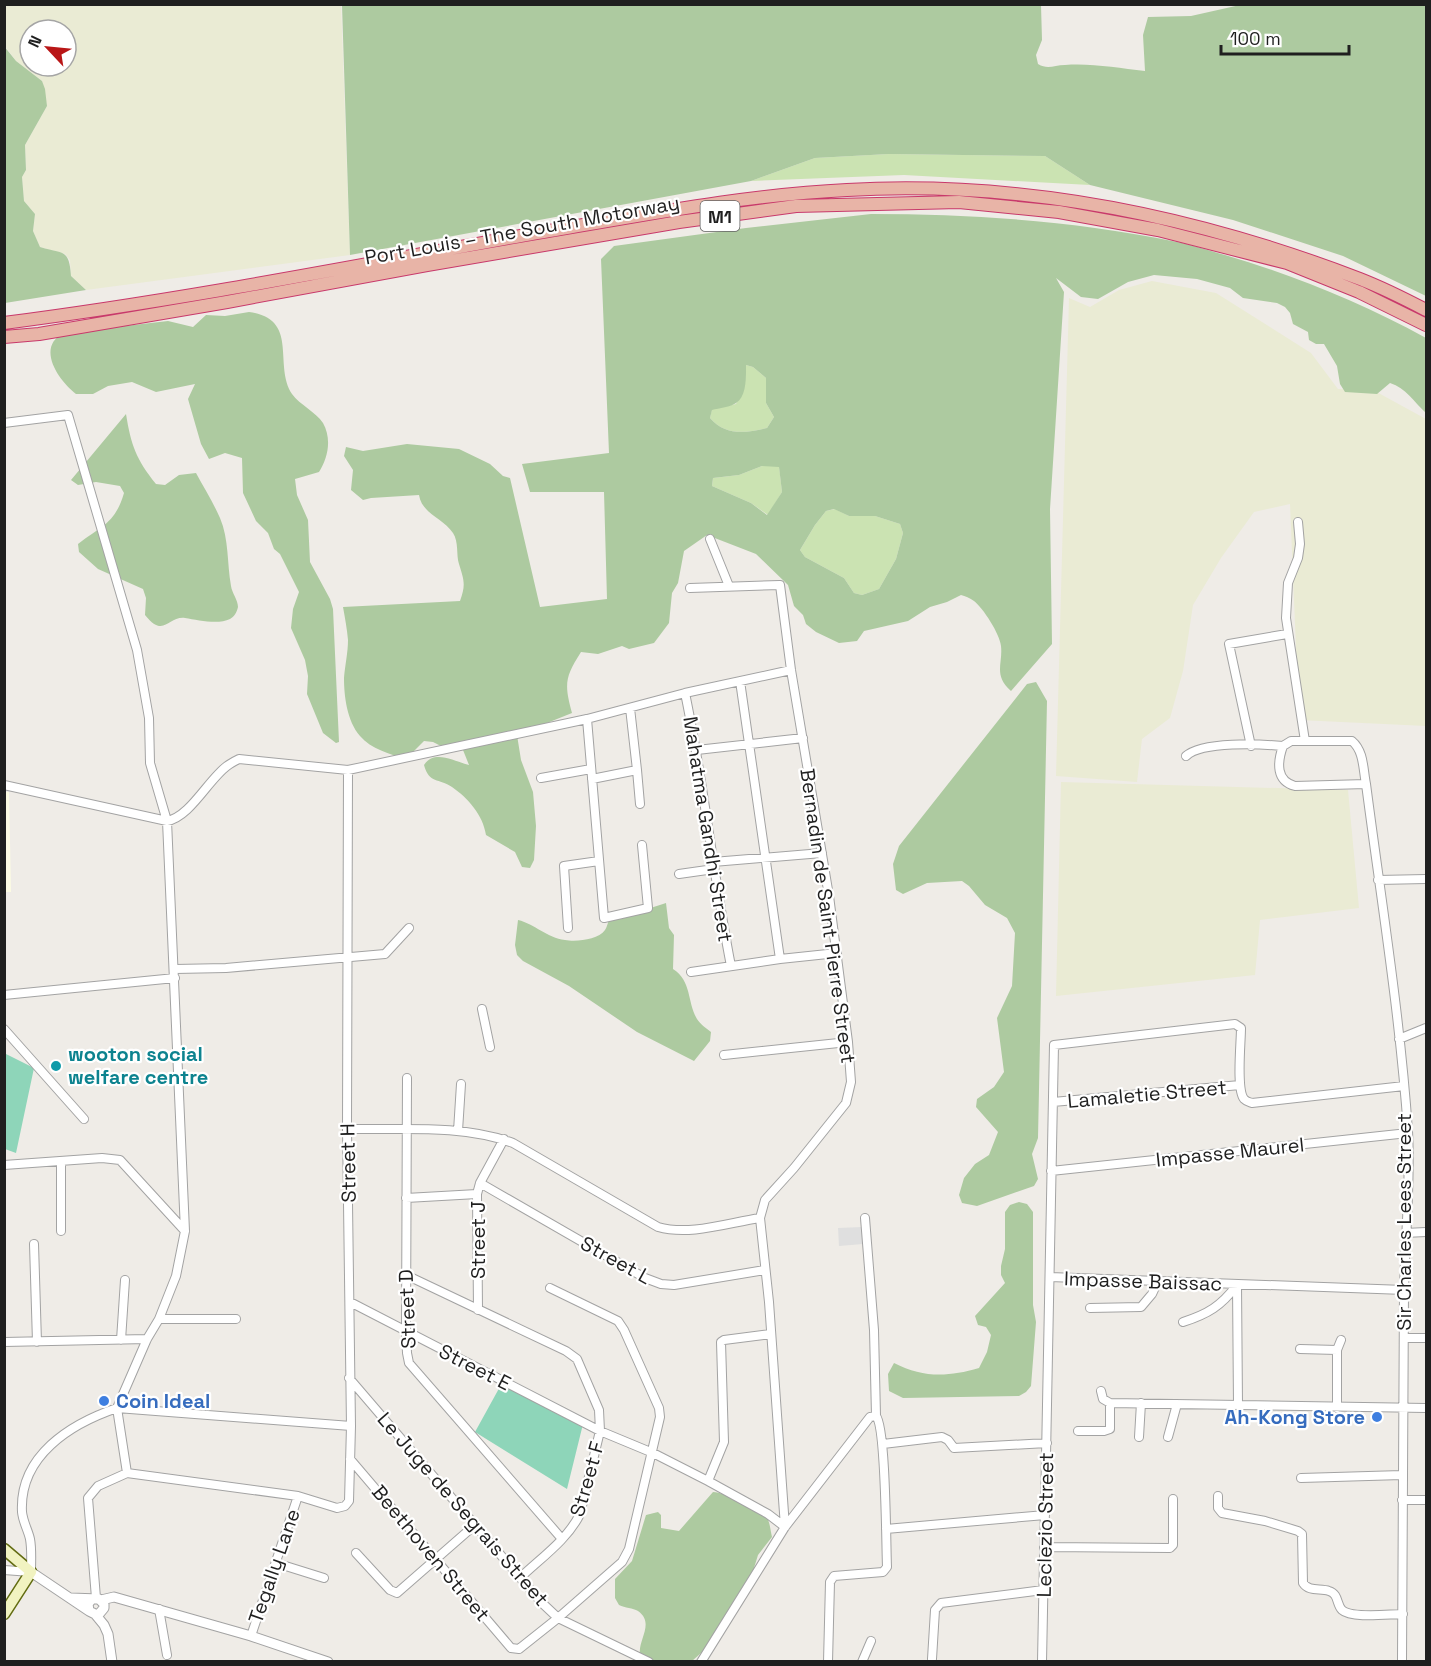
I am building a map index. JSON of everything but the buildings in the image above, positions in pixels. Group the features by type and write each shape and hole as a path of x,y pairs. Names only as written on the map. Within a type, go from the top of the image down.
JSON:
{"highway":[{"name":"Port Louis – The South Motorway","path":"4,323 181,297 675,209 859,189 945,189 1056,198 1150,214 1248,239 1364,280 1426,309"},
{"name":"Port Louis – The South Motorway","path":"4,337 114,322 679,222 796,206 959,202 1059,212 1158,230 1276,260 1359,292 1426,325"}],"main road":[{"path":"4,1549 31,1572 4,1614"}],"street":[{"path":"4,423 68,415 137,650 149,718 150,763 167,821 185,1231 176,1276 159,1319 147,1339 117,1408 127,1473"},
{"path":"1298,522 1300,544 1298,558 1288,583 1286,618 1305,741"},
{"path":"690,588 729,586 710,539"},
{"name":"Bernadin de Saint Pierre Street","path":"729,586 780,585 791,670 837,954 851,1082 846,1103 765,1200 760,1218"},
{"path":"1251,746 1229,644 1287,634"},
{"path":"4,785 167,821 174,820 226,767 239,759 348,770 587,719 685,693 791,670"},
{"path":"740,681 780,959"},
{"name":"Mahatma Gandhi Street","path":"685,693 697,750 713,865 731,966"},
{"path":"630,708 640,804"},
{"path":"587,719 604,918 648,908 642,845"},
{"path":"697,750 803,738"},
{"name":"Sir Charles Lees Street","path":"1186,756 1199,749 1282,746 1291,741 1352,741 1361,752 1399,1039 1408,1133 1409,1183 1404,1290 1402,1662"},
{"path":"1282,746 1280,775 1287,784 1295,786 1366,784"},
{"path":"541,778 591,769"},
{"name":"Street H","path":"298,1497 337,1508 345,1506 350,1501 347,1129 348,770"},
{"path":"592,779 637,770"},
{"path":"679,874 713,865 822,853"},
{"path":"568,928 564,866 599,861"},
{"path":"1378,880 1426,879"},
{"path":"175,969 226,968 385,954 409,928"},
{"path":"691,972 780,959 837,954"},
{"path":"4,994 175,978"},
{"path":"482,1009 490,1047"},
{"name":"Leclezio Street","path":"1042,1662 1054,1045 1236,1024 1241,1028 1240,1085"},
{"path":"1399,1039 1426,1028"},
{"path":"4,1029 84,1119"},
{"path":"724,1055 848,1042"},
{"name":"Street D","path":"406,1078 406,1332 409,1363 562,1539"},
{"path":"458,1131 461,1084"},
{"path":"1240,1085 1243,1097 1252,1103 1404,1086"},
{"name":"Lamaletie Street","path":"1053,1102 1240,1085"},
{"path":"347,1129 458,1131 504,1139 658,1227 670,1230 688,1230 760,1218 785,1527"},
{"name":"Impasse Maurel","path":"1052,1171 1408,1133"},
{"name":"Street J","path":"478,1310 477,1194 480,1183 504,1139"},
{"path":"4,1165 102,1158 120,1160 185,1231"},
{"path":"61,1161 62,1231"},
{"name":"Street L","path":"480,1183 645,1278 661,1284 674,1285 765,1270"},
{"path":"406,1198 477,1194"},
{"path":"828,1662 830,1582 834,1576 883,1572 887,1568 883,1444 880,1420 876,1416 874,1330 865,1218"},
{"path":"1405,1233 1426,1232"},
{"path":"34,1244 37,1342"},
{"path":"406,1275 566,1351 578,1359 599,1410 600,1431"},
{"name":"Impasse Baissac","path":"1050,1277 1404,1290"},
{"path":"121,1340 124,1281"},
{"path":"1090,1308 1141,1306 1152,1294 1158,1281"},
{"path":"1182,1322 1204,1316 1223,1301 1237,1285"},
{"name":"Impasse Baissac","path":"1237,1285 1238,1405"},
{"path":"550,1288 618,1321 659,1408 660,1417 629,1549 622,1562 558,1618"},
{"name":"Street E","path":"350,1302 600,1431 653,1453 768,1514 785,1527"},
{"path":"159,1319 236,1319"},
{"path":"708,1482 724,1442 721,1342 771,1334"},
{"path":"1404,1338 1426,1338"},
{"path":"4,1342 147,1339"},
{"path":"1337,1408 1337,1350 1341,1340"},
{"path":"1300,1349 1337,1350"},
{"name":"Le Juge de Segrais Street","path":"349,1378 541,1602 558,1618 649,1662"},
{"path":"1101,1391 1103,1399 1110,1403 1426,1408"},
{"path":"1078,1431 1110,1429 1110,1403"},
{"path":"1139,1437 1141,1403"},
{"path":"1168,1437 1178,1404"},
{"path":"31,1572 30,1539 22,1513 28,1473 36,1460 49,1447 80,1423 117,1408 351,1426"},
{"path":"712,1662 702,1660 785,1527 870,1417 876,1416"},
{"name":"Street F","path":"521,1577 576,1523 600,1431"},
{"path":"883,1444 942,1437 948,1440 954,1448 1047,1443"},
{"name":"Beethoven Street","path":"350,1459 512,1648 519,1649 558,1618"},
{"path":"92,1613 102,1612 104,1608 96,1599 88,1498 98,1486 127,1473 298,1497"},
{"path":"1301,1478 1402,1475"},
{"path":"1218,1496 1218,1508 1222,1513 1265,1521 1302,1534 1303,1583 1309,1588 1332,1592 1336,1596 1339,1607 1345,1612 1403,1614"},
{"name":"Tegally Lane","path":"251,1636 298,1497"},
{"path":"1044,1547 1170,1548 1173,1545 1173,1499"},
{"path":"1402,1500 1426,1500"},
{"path":"886,1529 1045,1515"},
{"path":"356,1553 393,1593 397,1593 476,1524"},
{"path":"276,1563 324,1578"},
{"path":"4,1570 31,1572 92,1613 104,1625 108,1634 112,1662"},
{"path":"932,1659 936,1610 940,1603 1043,1590"},
{"path":"71,1598 96,1599 114,1596 251,1636 328,1662"},
{"path":"92,1613 88,1604 96,1599"},
{"path":"159,1609 167,1655"},
{"path":"862,1662 871,1641"}],"shaded area":[{"path":"5,5 341,5 350,255 86,290 71,276 70,260 65,254 40,247 33,231 35,214 24,201 22,177 26,170 25,145 47,106 42,81 38,78 78,78 78,18 18,18 18,63 5,46"},
{"path":"1152,281 1216,293 1311,353 1338,389 1373,390 1426,419 1426,726 1299,720 1290,504 1254,512 1221,558 1193,605 1183,671 1170,718 1142,739 1137,782 1056,776 1069,298 1090,307 1119,290"},
{"path":"1061,782 1348,790 1359,908 1260,920 1255,975 1056,996"},
{"path":"5,792 9,792 11,892 5,892"},
{"path":"862,1227 863,1244 839,1246 838,1228"}],"green space":[{"path":"342,5 1041,5 1042,40 1036,55 1038,64 1048,67 1095,65 1145,71 1143,35 1148,17 1191,16 1240,5 1426,5 1426,296 1343,256 1233,220 1090,185 1045,156 889,154 815,158 751,181 350,255"},
{"path":"4,46 18,63 18,78 38,78 45,89 47,106 25,145 26,170 22,177 24,201 35,214 33,231 40,247 60,252 67,257 71,276 86,290 5,303"},
{"path":"889,154 1045,156 1090,185 904,175 751,181 815,158"},
{"path":"871,214 948,215 1063,224 1196,246 1328,291 1426,338 1426,413 1405,392 1390,383 1377,394 1345,392 1340,384 1337,366 1324,344 1316,344 1309,340 1308,332 1293,324 1290,313 1277,303 1243,298 1230,288 1197,279 1154,275 1128,282 1098,299 1081,297 1056,278 1064,292 1050,509 1052,644 1011,691 1000,674 1001,646 998,635 982,609 969,598 961,595 930,607 908,621 864,631 857,641 839,643 816,632 806,624 803,615 794,606 788,585 756,554 707,535 684,551 678,583 672,593 669,623 654,643 629,649 622,646 598,654 581,652 568,681 567,688 572,713 517,735 521,760 533,792 536,826 534,860 530,868 522,867 515,852 486,835 482,821 464,796 447,784 432,778 426,771 424,765 428,760 439,757 469,765 463,750 447,749 433,742 424,741 406,759 364,741 352,723 345,693 344,678 348,640 343,607 460,601 464,582 453,533 424,507 419,495 363,500 351,490 353,470 344,456 346,447 363,451 407,444 459,449 490,464 503,476 510,478 540,607 607,599 604,492 530,492 522,464 609,453 601,259 614,246","holes":["746,365 753,367 766,378 766,403 774,417 767,428 736,432 722,428 710,418 712,410 731,406 740,400 745,386","762,466 779,467 782,492 767,515 751,503 712,486 713,478 739,475","834,509 849,516 875,516 900,524 903,533 896,559 879,589 862,595 854,593 844,578 805,557 800,550 826,511"]},
{"path":"249,312 265,316 275,324 280,333 284,370 292,394 320,419 326,429 327,455 319,472 295,479 297,495 308,520 310,562 333,609 339,742 336,743 323,733 307,694 308,676 305,660 291,628 293,609 299,592 280,554 274,549 268,533 256,521 243,493 242,458 225,453 209,459 201,444 188,399 195,384 156,392 132,382 108,386 93,394 76,394 57,373 51,355 51,347 55,339 64,333 168,321 193,327 206,315 225,316"},
{"path":"746,365 753,367 766,378 766,403 774,417 767,428 736,432 722,428 710,418 712,409 736,404 745,381"},
{"path":"126,414 135,451 156,484 165,485 179,475 196,473 214,506 225,534 231,586 238,604 236,612 230,619 214,622 179,618 166,625 157,625 145,615 146,598 143,589 98,569 79,552 78,544 112,518 124,493 120,486 96,482 78,485 71,480"},
{"path":"762,466 779,466 782,492 768,515 751,503 712,486 713,478 739,475"},
{"path":"835,509 849,516 875,516 900,524 903,533 896,559 879,589 862,595 854,593 844,578 805,557 800,550 826,511"},
{"path":"1036,682 1047,701 1038,1138 1032,1154 1038,1179 1034,1186 977,1206 962,1203 959,1195 964,1178 975,1164 989,1155 998,1132 976,1107 977,1099 994,1087 1004,1072 997,1018 1012,986 1015,933 1007,918 985,905 962,881 927,883 903,894 896,890 893,864 899,846 1027,684"},
{"path":"666,903 669,928 674,935 673,969 683,979 697,1019 711,1032 710,1041 694,1061 637,1032 569,986 523,961 517,955 515,945 518,920 559,939 581,940 602,933 611,915 616,911 642,910"},
{"path":"4,1053 34,1068 16,1153 5,1149"},
{"path":"1019,1202 1027,1204 1033,1212 1033,1305 1036,1322 1031,1386 1019,1396 903,1398 889,1391 888,1374 894,1363 925,1374 957,1373 979,1368 987,1352 991,1335 986,1327 978,1325 975,1316 1005,1283 1001,1275 1001,1266 1005,1249 1005,1212 1010,1205"},
{"path":"502,1383 583,1424 567,1489 475,1432"},
{"path":"713,1492 746,1503 768,1519 772,1537 758,1555 754,1568 755,1581 709,1646 692,1661 643,1661 640,1649 646,1623 638,1611 619,1605 615,1598 615,1579 632,1561 646,1515 658,1512 661,1515 661,1528 679,1531"}],"place":[{"name":"wooton social welfare centre","path":"56,1066"},
{"name":"Coin Ideal","path":"104,1401"},
{"name":"Ah-Kong Store","path":"1377,1417"}]}
